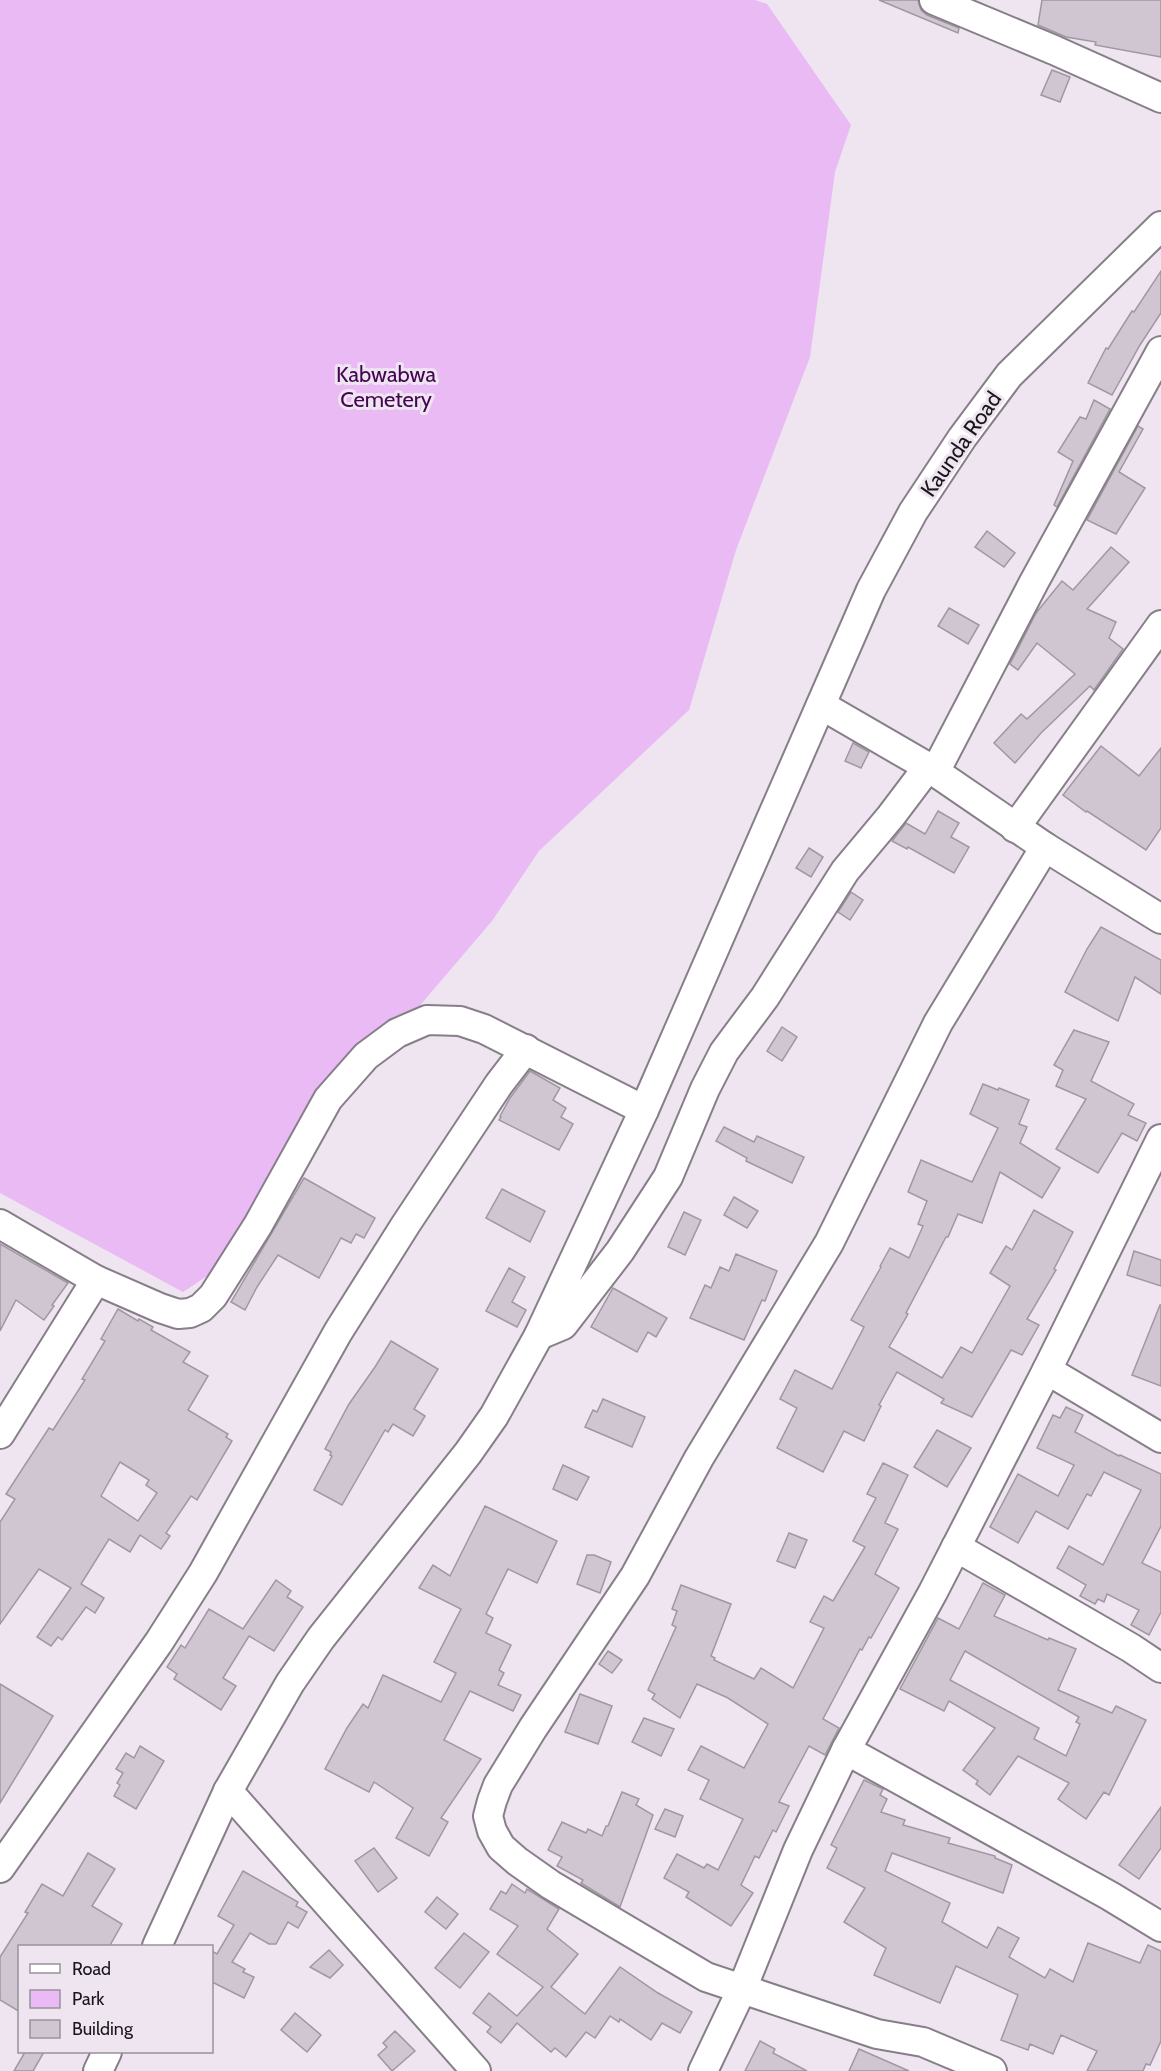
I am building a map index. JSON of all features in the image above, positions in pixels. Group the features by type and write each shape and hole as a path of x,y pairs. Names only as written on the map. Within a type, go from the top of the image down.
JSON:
{"street":[{"path":"934,0 1161,98"},
{"name":"Kaunda Road","path":"159,1945 228,1791 290,1683 321,1638 494,1416 539,1335 644,1110 871,590 913,512 962,438 1009,375 1161,226"},
{"path":"539,1335 563,1325 620,1251 668,1177 705,1089 724,1052 765,997 845,871 931,769 1161,351"},
{"path":"1015,828 1161,625"},
{"path":"821,705 931,769 1045,848 1161,919"},
{"path":"992,2071 923,2042 878,2034 706,1977 550,1885 517,1861 501,1847 492,1831 488,1816 498,1785 635,1576 699,1458 829,1243 938,1023 1045,848"},
{"path":"0,1224 96,1280 160,1308 178,1314 190,1313 201,1308 213,1296 258,1225 328,1099 366,1056 397,1034 427,1020 460,1021 484,1029 644,1110"},
{"path":"0,1868 159,1642 203,1573 357,1302 499,1084 526,1049"},
{"path":"703,2071 742,1989 798,1850 846,1749 956,1547 1155,1168 1161,1139"},
{"path":"0,1434 96,1280"},
{"path":"1047,1370 1161,1438"},
{"path":"956,1547 1131,1648 1161,1668"},
{"path":"846,1749 1110,1896 1161,1927"},
{"path":"228,1791 476,2071"},
{"path":"98,2071 107,2053"}],"green space":[{"name":"Kabwabwa Cemetery","path":"0,0 755,0 767,4 851,125 835,172 810,357 736,550 689,710 539,851 492,921 410,1017 344,1058 291,1135 228,1262 183,1292 0,1193"}],"building":[{"path":"879,0 918,0 921,10 927,15 959,28 958,33"},
{"path":"1042,0 1161,0 1161,57 1095,45 1096,42 1066,37 1038,25"},
{"path":"1052,70 1070,77 1060,102 1041,95"},
{"path":"1161,271 1161,313 1112,395 1088,383 1106,348 1108,349"},
{"path":"1094,400 1110,409 1057,507 1054,505 1073,461 1058,452 1080,417 1086,419"},
{"path":"1138,426 1143,429 1119,472 1145,488 1116,534 1087,520"},
{"path":"987,531 1015,553 1004,567 975,547"},
{"path":"1111,547 1129,562 1087,609 1116,622 1109,638 1123,649 1094,690 1090,686 1041,733 1015,763 994,743 1021,714 1027,719 1075,674 1037,643 1018,670 1010,664 1036,613 1062,581 1073,590"},
{"path":"949,608 979,625 968,644 938,626"},
{"path":"853,743 869,752 861,768 845,761"},
{"path":"1101,746 1139,776 1161,748 1161,828 1146,850 1063,795"},
{"path":"938,811 959,823 951,837 969,847 954,873 908,847 907,849 892,841 906,823 925,834"},
{"path":"809,848 823,857 811,877 796,868"},
{"path":"851,892 863,900 850,920 838,912"},
{"path":"1101,927 1161,960 1161,994 1135,977 1118,1021 1065,992"},
{"path":"782,1027 797,1037 782,1061 767,1051"},
{"path":"1074,1030 1109,1042 1091,1081 1134,1104 1128,1115 1146,1123 1137,1141 1122,1133 1098,1173 1056,1149 1086,1099 1056,1086 1063,1070 1054,1065"},
{"path":"530,1071 560,1088 553,1100 566,1108 561,1117 573,1124 559,1150 499,1120 510,1098"},
{"path":"983,1084 1029,1100 1019,1124 1027,1127 1020,1143 1060,1168 1042,1198 1000,1172 982,1223 958,1214 889,1347 942,1378 961,1347 972,1353 1010,1286 990,1273 1006,1246 1012,1250 1034,1210 1073,1232 1054,1269 1056,1270 1027,1319 1039,1325 1022,1355 1011,1350 972,1417 941,1403 944,1399 897,1372 879,1405 881,1406 864,1441 844,1431 823,1472 777,1448 797,1408 780,1399 795,1370 832,1389 864,1327 851,1320 890,1248 909,1258 923,1226 918,1224 927,1201 908,1192 921,1160 972,1182 998,1128 970,1114"},
{"path":"724,1127 754,1142 757,1136 804,1157 792,1183 746,1161 747,1158 716,1141"},
{"path":"304,1178 375,1218 364,1238 356,1234 351,1243 341,1238 319,1278 278,1255 245,1310 231,1302"},
{"path":"502,1189 545,1211 530,1242 486,1218"},
{"path":"734,1197 758,1211 747,1228 724,1215"},
{"path":"684,1212 701,1220 685,1255 668,1247"},
{"path":"0,1244 68,1283 44,1320 16,1300 0,1331"},
{"path":"1134,1251 1161,1260 1161,1286 1127,1275"},
{"path":"736,1254 777,1271 765,1301 762,1300 744,1340 690,1318 705,1285 711,1288 720,1267 729,1271"},
{"path":"509,1268 525,1277 512,1302 526,1310 517,1327 486,1311"},
{"path":"613,1288 667,1318 656,1337 648,1332 637,1352 591,1327"},
{"path":"1161,1305 1161,1386 1132,1375"},
{"path":"118,1309 153,1327 151,1330 190,1352 183,1362 208,1376 188,1410 228,1434 226,1437 232,1441 197,1500 191,1496 166,1533 170,1536 161,1549 140,1535 130,1552 109,1539 81,1584 104,1598 95,1613 86,1607 62,1640 58,1637 51,1646 37,1637 71,1588 39,1569 0,1624 0,1522 15,1499 6,1494 49,1428 53,1430 85,1380 82,1379 105,1341 101,1339","holes":["120,1462 149,1480 146,1485 157,1493 138,1521 101,1496"]},
{"path":"391,1341 438,1369 414,1409 425,1416 413,1436 393,1424 388,1432 385,1430 342,1505 314,1490 332,1456 331,1452 325,1449 349,1404"},
{"path":"603,1399 645,1417 632,1447 585,1427 593,1410 597,1412"},
{"path":"1066,1407 1083,1415 1075,1432 1119,1456 1161,1474 1161,1526 1142,1563 1161,1572 1161,1612 1149,1635 1131,1625 1139,1610 1107,1594 1104,1602 1098,1599 1095,1604 1080,1596 1086,1585 1057,1568 1069,1546 1103,1565 1141,1490 1104,1472 1091,1496 1087,1494 1068,1529 1036,1511 1018,1543 990,1527 1018,1474 1058,1496 1074,1465 1037,1448 1053,1415 1060,1418"},
{"path":"937,1430 971,1448 947,1487 914,1467"},
{"path":"883,1463 908,1475 885,1523 898,1529 875,1574 899,1588 871,1638 869,1637 862,1650 860,1649 823,1719 839,1728 825,1755 809,1746 779,1802 789,1806 776,1832 773,1830 759,1858 755,1856 741,1885 753,1893 731,1926 686,1897 689,1892 664,1878 677,1854 704,1868 707,1864 718,1870 743,1819 700,1799 709,1780 688,1770 701,1746 744,1768 768,1724 728,1698 697,1684 680,1718 652,1699 655,1694 648,1690 676,1627 672,1625 677,1611 672,1609 681,1585 731,1604 711,1656 715,1658 714,1660 754,1679 761,1668 793,1688 824,1628 810,1622 824,1596 833,1601 865,1547 853,1541 876,1498 867,1494"},
{"path":"563,1465 589,1477 577,1500 553,1489"},
{"path":"485,1506 557,1541 537,1583 508,1569 486,1614 493,1618 486,1633 511,1645 499,1670 504,1673 498,1685 521,1695 513,1711 470,1691 444,1740 481,1759 441,1818 448,1822 429,1856 396,1838 413,1808 374,1782 369,1792 325,1769 363,1704 368,1708 383,1675 441,1702 456,1673 434,1662 461,1609 419,1588 433,1565 450,1576"},
{"path":"789,1533 807,1540 795,1568 777,1561"},
{"path":"587,1555 594,1555 611,1562 600,1593 577,1584"},
{"path":"276,1580 291,1591 287,1597 303,1607 274,1651 249,1636 223,1678 236,1686 221,1710 174,1679 177,1674 167,1667 181,1645 185,1648 209,1609 243,1629"},
{"path":"983,1583 1005,1595 994,1616 1048,1640 1049,1638 1076,1649 1058,1690 1112,1713 1116,1706 1146,1720 1109,1795 1104,1792 1086,1819 1058,1799 1069,1783 1018,1756 990,1795 976,1784 978,1781 963,1770 995,1728 949,1701 944,1711 900,1689 938,1618 959,1629","holes":["965,1651 1079,1717 1076,1722 1080,1724 1066,1756 1034,1739 1039,1728 950,1680"]},
{"path":"608,1651 622,1660 612,1673 599,1664"},
{"path":"0,1684 53,1716 0,1803"},
{"path":"580,1694 612,1706 598,1744 565,1732"},
{"path":"644,1718 674,1729 661,1756 632,1742"},
{"path":"140,1746 164,1761 136,1809 114,1796 120,1785 117,1783 123,1773 116,1769 126,1753 134,1758"},
{"path":"864,1780 883,1789 880,1795 887,1799 881,1812 905,1820 903,1825 950,1838 948,1843 995,1856 1012,1865 1003,1893 892,1853 885,1871 950,1903 942,1922 987,1948 998,1927 1019,1938 1009,1957 1045,1978 1050,1969 1073,1982 1088,1943 1140,1963 1148,1945 1161,1951 1161,2041 1150,2065 1146,2064 1143,2071 1087,2071 1097,2051 1061,2035 1053,2054 1030,2044 1028,2050 1001,2040 1018,1995 956,1966 940,2003 874,1975 886,1948 844,1922 865,1888 827,1868 837,1848 831,1845"},
{"path":"622,1792 639,1799 636,1805 653,1815 620,1907 581,1883 583,1880 557,1866 562,1857 548,1850 562,1822 586,1833 588,1829 602,1836"},
{"path":"1161,1807 1161,1848 1139,1879 1119,1865"},
{"path":"665,1809 683,1816 675,1837 655,1829"},
{"path":"374,1848 397,1878 378,1892 355,1861"},
{"path":"88,1853 115,1869 92,1906 122,1924 110,1945 18,1945 18,2011 0,2000 0,1957 28,1913 25,1912 42,1884 63,1896"},
{"path":"243,1871 298,1902 296,1906 307,1912 298,1928 288,1922 276,1944 269,1944 250,1933 232,1962 245,1969 243,1972 254,1977 244,1998 213,1982 213,1952 217,1954 234,1925 218,1916"},
{"path":"512,1884 525,1893 527,1889 559,1909 547,1929 578,1954 551,1987 585,2014 620,1967 658,1993 692,2012 680,2033 662,2023 651,2040 620,2019 619,2022 610,2016 595,2038 586,2032 566,2057 555,2048 551,2052 517,2023 501,2043 487,2032 491,2027 473,2013 489,1993 517,2016 543,1987 497,1954 518,1926 490,1909 501,1891 506,1894"},
{"path":"437,1897 458,1914 446,1929 425,1912"},
{"path":"464,1933 489,1952 460,1988 435,1968"},
{"path":"329,1950 343,1965 330,1978 310,1967"},
{"path":"295,2013 321,2035 307,2052 281,2030"},
{"path":"395,2031 415,2051 392,2071 378,2055 387,2047 383,2043"},
{"path":"760,2041 775,2049 773,2053 807,2071 745,2071"},
{"path":"859,2049 909,2071 849,2071"},
{"path":"24,2053 43,2053 33,2071 14,2071"}]}
